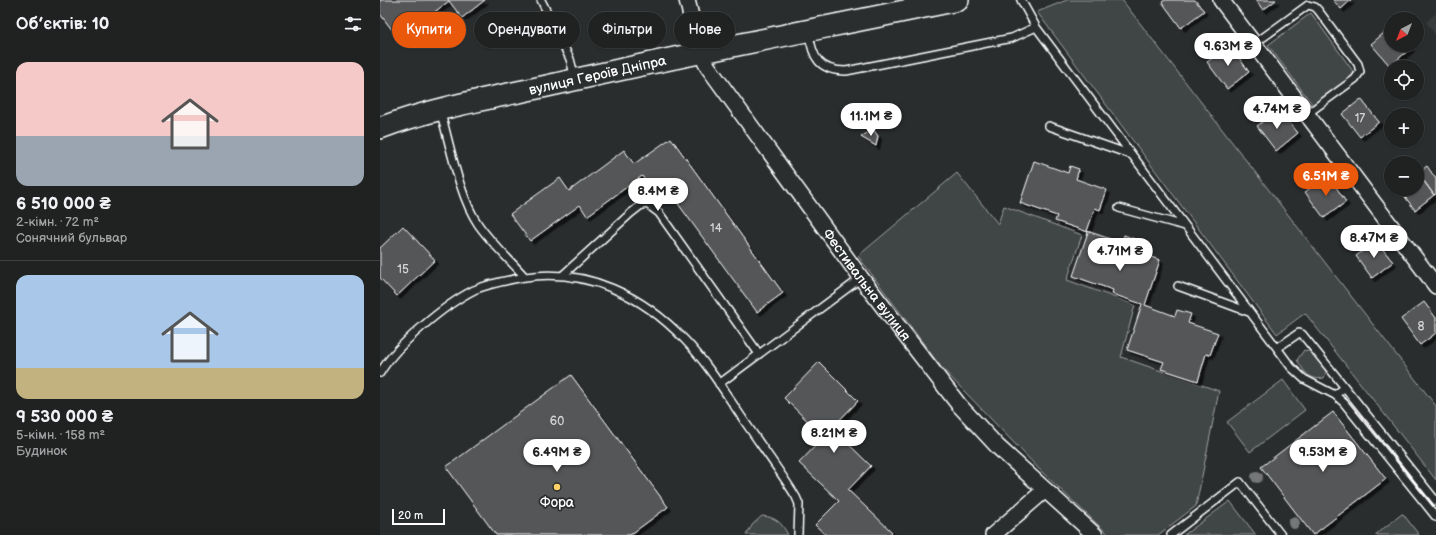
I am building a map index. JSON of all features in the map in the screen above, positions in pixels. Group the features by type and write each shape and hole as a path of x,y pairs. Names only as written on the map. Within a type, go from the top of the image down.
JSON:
{"street":[{"name":"Фестивальна вулиця","path":"687,0 700,52 720,85 861,278 958,405 994,443 1095,535"},
{"name":"вулиця Героїв Дніпра","path":"380,128 440,110 700,52 958,0"},
{"path":"1221,0 1436,286"},
{"path":"993,535 1044,490"}],"lane":[{"path":"541,0 570,59 575,80"},
{"path":"1021,0 1036,27 1291,367 1304,379 1335,395 1351,411 1436,517"},
{"path":"1254,44 1308,6 1312,5 1318,10 1358,64 1360,72 1355,79 1307,114"},
{"path":"809,31 812,52 819,62 832,70 846,71 1012,38 1036,27"},
{"path":"440,110 460,181 472,213 486,234 525,277"},
{"path":"1049,126 1132,155"},
{"path":"562,275 631,213 640,206 647,204 659,213 759,354"},
{"path":"1119,208 1185,226"},
{"path":"380,373 401,345 463,296 475,290 497,283 546,274 590,280 608,286 622,292 649,308 686,340 719,384 796,497 799,504 798,535"},
{"path":"719,384 861,278"},
{"path":"1178,286 1249,312"},
{"path":"1276,348 1295,334 1302,334 1436,501"},
{"path":"1335,395 1344,388"},
{"path":"1171,535 1240,482 1281,535"}],"shaded area":[{"path":"1067,0 1122,0 1436,406 1436,480 1305,313 1277,334 1037,12"},
{"path":"1311,13 1355,74 1313,105 1268,45"},
{"path":"1436,13 1436,36 1426,22"},
{"path":"957,173 998,224 1004,206 1082,235 1067,280 1135,305 1121,357 1219,391 1196,506 1158,535 1109,535 1041,471 941,367 858,256"},
{"path":"1304,350 1316,353 1327,369 1324,378 1319,379 1311,377 1302,368 1297,360"},
{"path":"1283,380 1305,410 1250,452 1227,422"},
{"path":"1230,501 1256,535 1184,535"},
{"path":"1402,514 1419,535 1375,535"},
{"path":"762,516 778,521 788,535 746,535 753,524"}],"building":[{"path":"380,0 485,0 466,15 466,12 457,12 449,1 435,12 392,12 392,30 380,14"},
{"path":"1165,0 1195,0 1204,11 1181,28 1162,2"},
{"path":"1256,0 1276,0 1263,10"},
{"path":"1333,0 1351,0 1341,9"},
{"path":"1384,33 1384,52 1406,52 1397,60 1385,60 1371,44"},
{"path":"1230,45 1249,72 1227,89 1207,62"},
{"path":"1361,99 1379,122 1360,137 1342,114"},
{"path":"1279,109 1298,133 1276,151 1257,126"},
{"path":"873,129 878,136 876,146 861,137"},
{"path":"671,138 783,293 757,312 660,179 650,187 642,176 587,216 580,205 530,241 510,214 560,178 569,191 624,150 634,164"},
{"path":"1034,161 1068,173 1070,166 1079,169 1076,179 1107,190 1100,210 1095,208 1087,231 1122,243 1124,235 1137,240 1133,251 1160,260 1145,305 1175,316 1177,310 1191,314 1188,323 1218,333 1210,355 1206,354 1198,381 1161,369 1164,362 1127,350 1142,304 1112,294 1113,290 1073,276 1088,232 1055,221 1057,216 1020,203"},
{"path":"1427,166 1436,179 1436,194 1434,195 1424,181 1424,168"},
{"path":"1328,175 1346,202 1324,218 1305,192"},
{"path":"1424,181 1434,195 1415,210 1404,196 1424,196"},
{"path":"403,226 435,260 397,296 380,278 380,248"},
{"path":"1376,241 1393,262 1372,278 1356,256"},
{"path":"1424,302 1436,318 1436,333 1420,345 1401,319"},
{"path":"819,362 858,401 832,428 871,466 848,490 892,532 889,535 826,535 815,525 839,501 799,463 824,437 784,398"},
{"path":"571,375 668,507 630,535 496,535 446,467"},
{"path":"1333,412 1386,479 1313,535 1261,467"}],"place":[{"name":"Фора","path":"557,487"}]}
